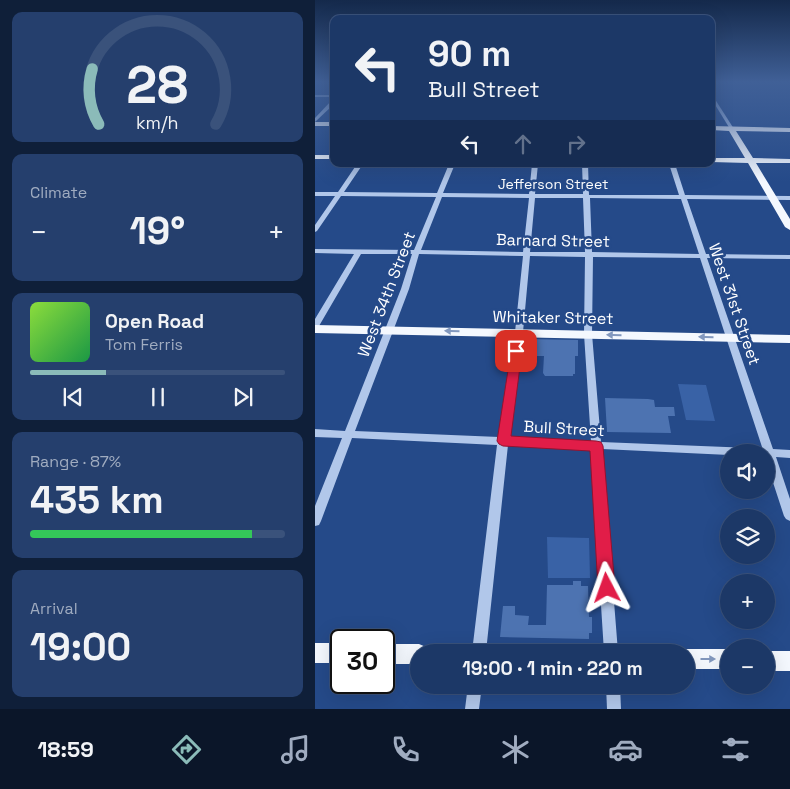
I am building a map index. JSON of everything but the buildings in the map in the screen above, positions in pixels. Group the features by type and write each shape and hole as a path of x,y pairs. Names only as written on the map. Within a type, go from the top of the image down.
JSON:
{"main road":[{"path":"315,123 330,125"},
{"path":"715,127 790,128"},
{"path":"731,127 790,227"},
{"path":"315,157 330,157"},
{"path":"715,160 790,161"},
{"name":"Whitaker Street","path":"315,328 790,339"},
{"path":"315,653 330,653"},
{"path":"395,654 410,654"},
{"path":"695,659 720,659"},
{"path":"775,661 790,661"}],"street":[{"path":"723,115 731,127"},
{"path":"315,230 358,167"},
{"name":"West 34th Street","path":"348,434 389,330 416,252 451,167"},
{"path":"480,644 503,441 519,332 535,167"},
{"path":"585,167 589,254 588,334 610,644"},
{"name":"West 31st Street","path":"673,167 765,444"},
{"name":"Jefferson Street","path":"315,194 790,198"},
{"name":"Barnard Street","path":"315,252 790,257"},
{"path":"315,328 358,252"},
{"name":"Bull Street","path":"315,433 720,451"},
{"path":"315,521 348,434"},
{"path":"775,453 790,454"},
{"path":"775,473 790,516"},
{"path":"472,709 474,694"},
{"path":"613,694 614,709"}],"shaded area":[{"path":"678,384 706,385 715,421 686,420"},
{"path":"547,537 589,538 590,578 548,578"}],"route":[{"path":"516,351 503,441 596,446 607,588"}]}
